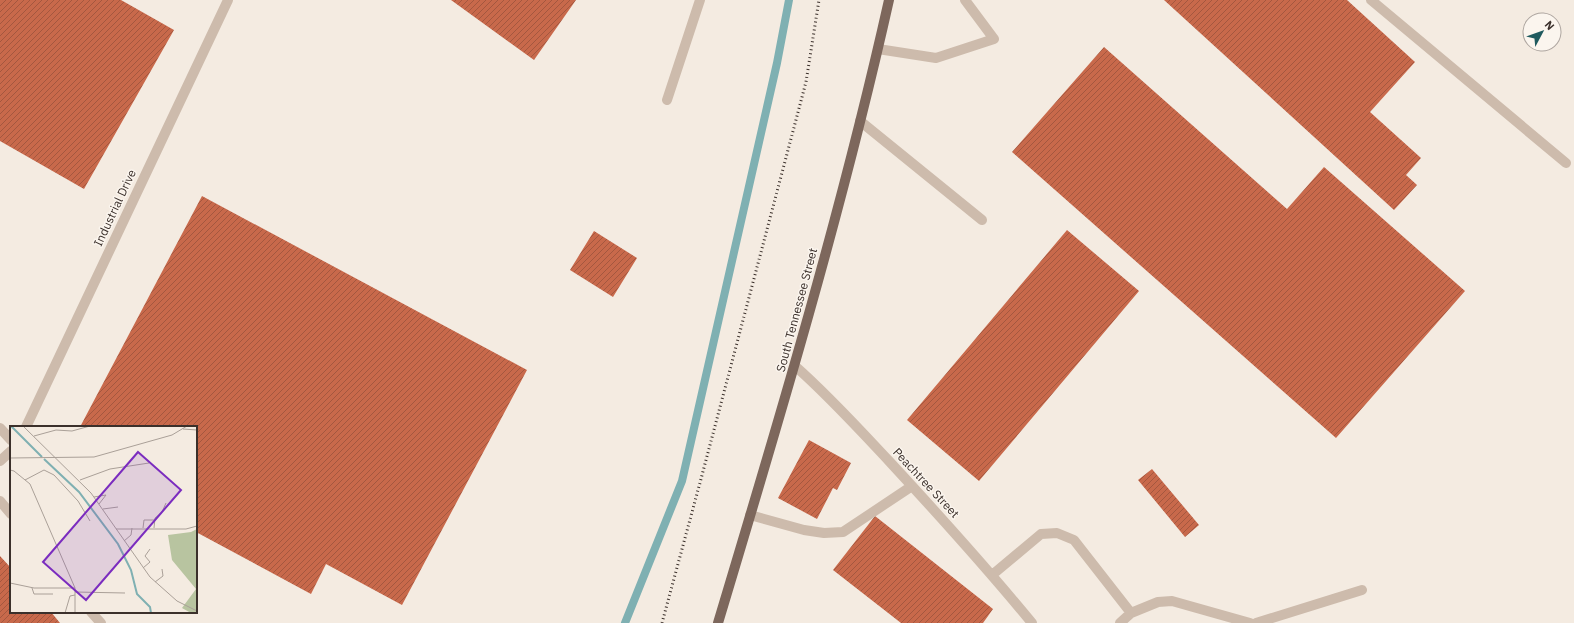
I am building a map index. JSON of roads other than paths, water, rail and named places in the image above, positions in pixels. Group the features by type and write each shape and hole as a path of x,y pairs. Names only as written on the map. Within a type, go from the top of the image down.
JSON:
{"main road":[{"name":"South Tennessee Street","path":"718,623 795,366 860,121 890,0"}],"street":[{"name":"Industrial Drive","path":"26,426 228,0"},
{"path":"667,100 700,0"},
{"path":"878,49 936,58 994,39 965,0"},
{"path":"1371,0 1566,163"},
{"path":"860,121 982,220"},
{"name":"Peachtree Street","path":"795,366 823,390 912,486 992,574 1032,623"},
{"path":"0,428 10,439"},
{"path":"0,461 10,452"},
{"path":"750,516 804,530 843,532 912,486"},
{"path":"0,501 10,513"},
{"path":"992,574 1042,534 1057,533 1074,540 1131,612"},
{"path":"1256,623 1362,590"},
{"path":"1120,623 1131,612 1158,602 1172,601 1250,623"},
{"path":"92,613 101,623"}],"waterway":[{"path":"625,623 682,481 777,63 789,0"}],"railway":[{"path":"662,623 806,82 819,0"}]}
